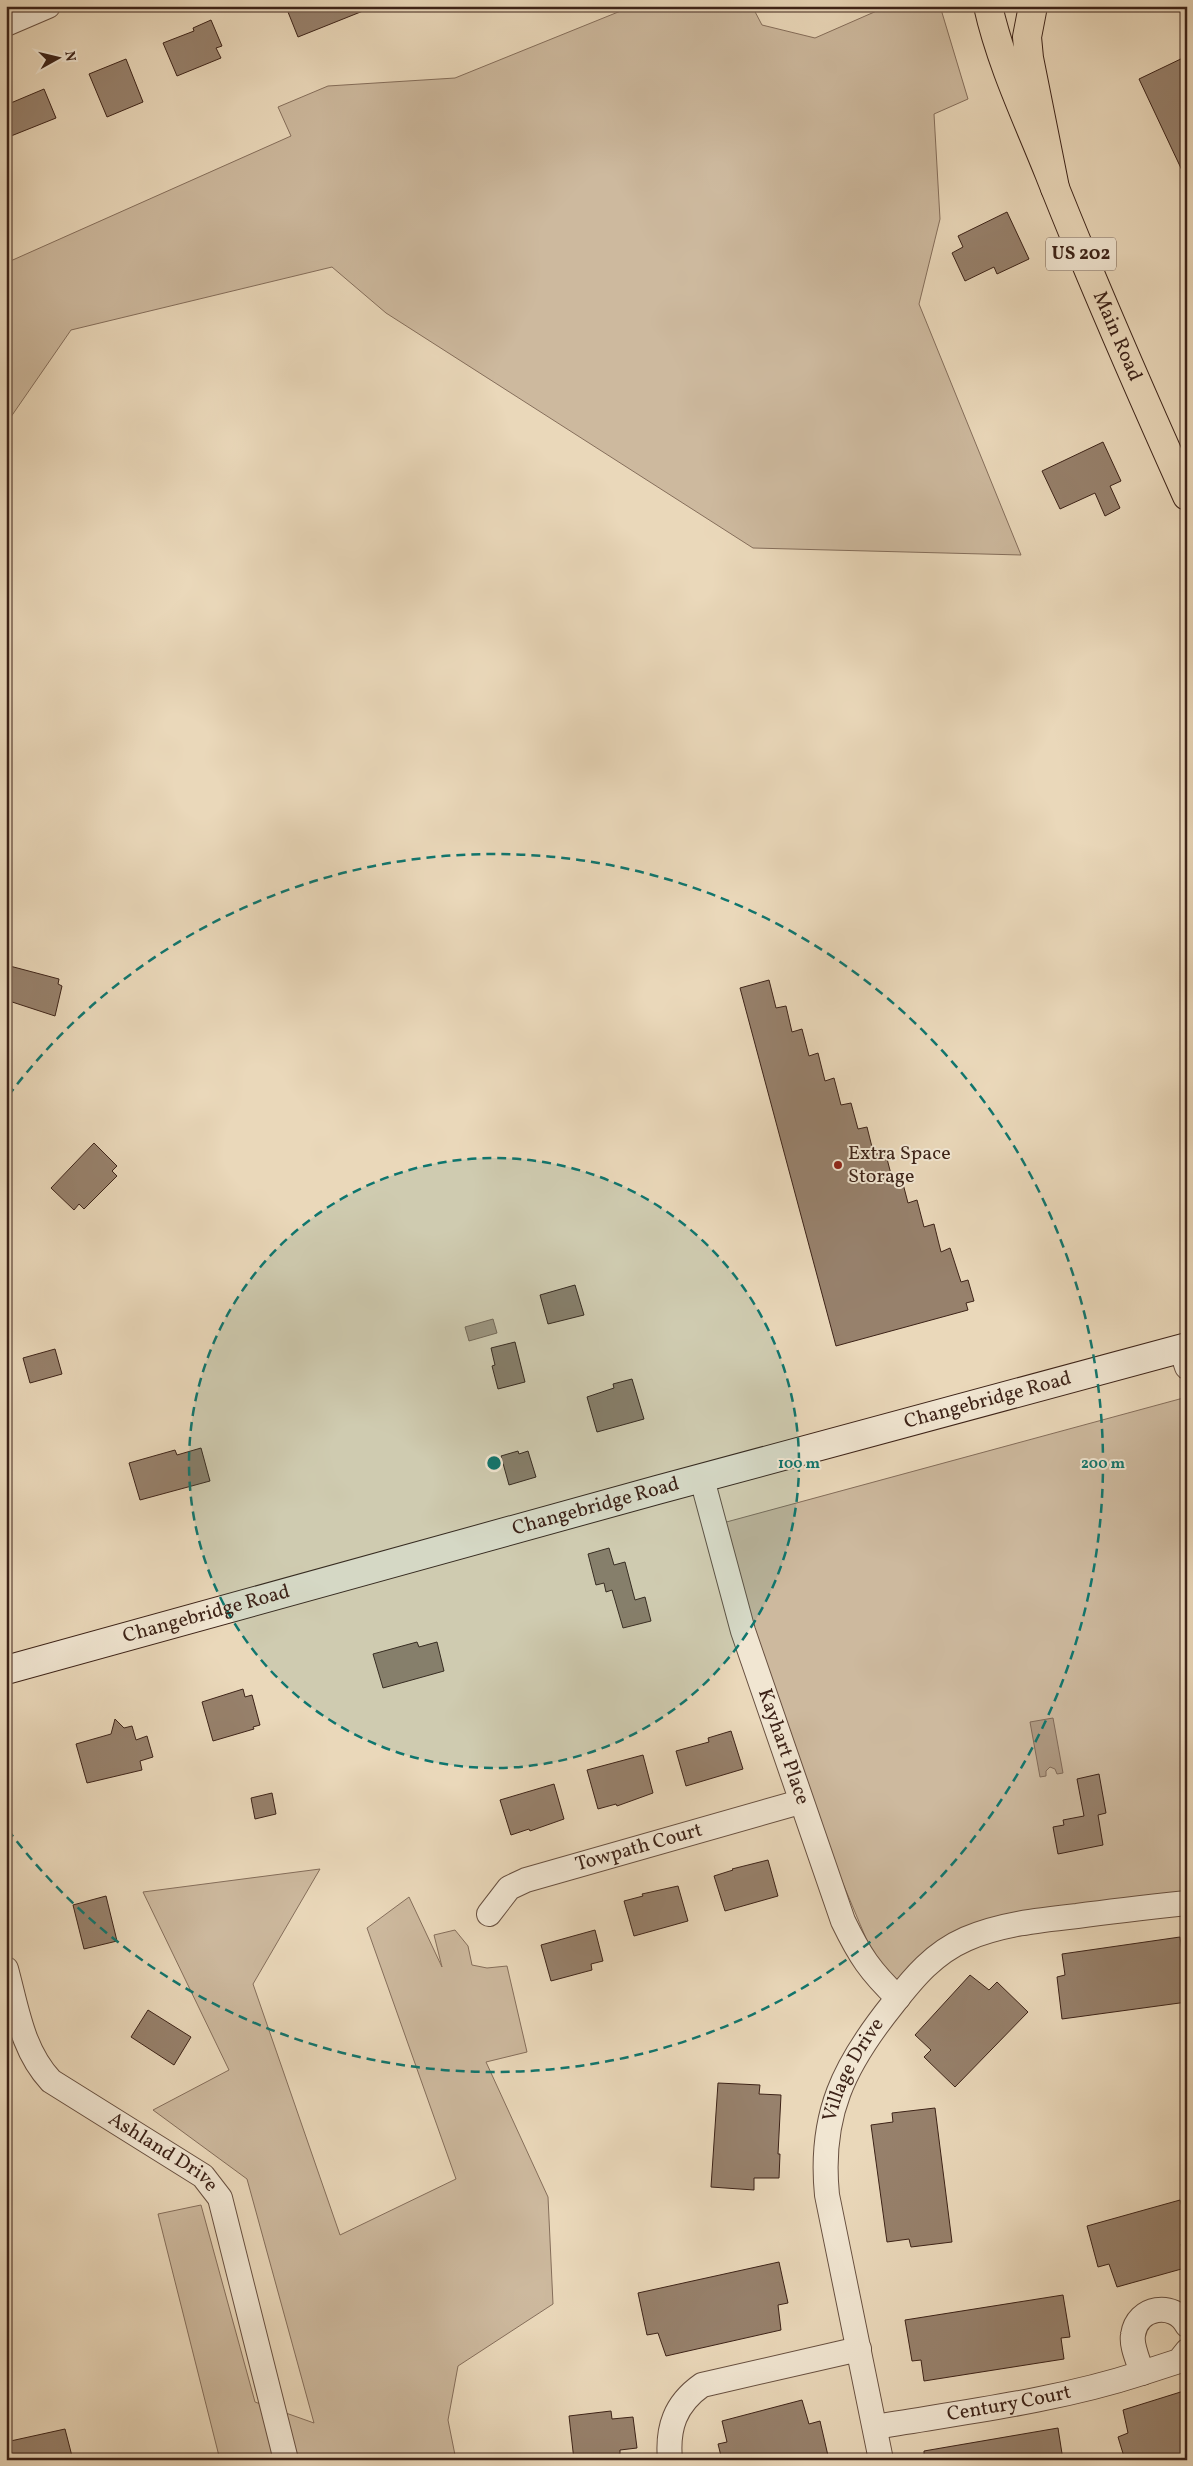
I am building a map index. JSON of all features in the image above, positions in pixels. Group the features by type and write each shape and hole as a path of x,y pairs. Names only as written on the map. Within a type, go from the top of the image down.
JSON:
{"main road":[{"name":"Main Road","path":"988,6 1002,54 1099,297 1187,496"},
{"path":"1033,6 1027,37 1028,58 1055,188"},
{"name":"Changebridge Road","path":"6,1670 702,1478 1185,1355"}],"street":[{"path":"6,24 48,6"},
{"name":"Kayhart Place","path":"702,1478 742,1631 843,1921 857,1950 872,1972 898,1998"},
{"name":"Towpath Court","path":"489,1914 509,1888 526,1880 800,1802"},
{"name":"Village Drive","path":"882,2460 827,2195 824,2167 826,2140 841,2086 856,2056 867,2037 919,1971 941,1953 978,1935 1030,1922 1187,1903"},
{"name":"Ashland Drive","path":"6,1969 27,2047 33,2059 51,2081 203,2176 220,2198 286,2460"},
{"path":"1142,2373 1133,2335 1138,2320 1152,2310 1168,2309 1182,2317 1187,2325"},
{"path":"670,2460 670,2429 674,2416 686,2398 702,2385 859,2349"},
{"name":"Century Court","path":"875,2427 1059,2395 1107,2384 1179,2361 1187,2351"}],"shaded area":[{"path":"633,6 752,6 762,25 815,38 888,6 940,6 968,99 934,114 940,219 919,304 1021,555 753,548 386,313 332,267 71,330 6,424 6,263 291,136 278,107 328,86 455,78"},
{"path":"493,1319 497,1333 469,1341 465,1327"},
{"path":"1187,1397 1187,1907 967,1945 889,1993 746,1653 708,1527"},
{"path":"1053,1718 1063,1773 1057,1774 1055,1769 1050,1767 1046,1771 1046,1776 1040,1777 1030,1722"},
{"path":"320,1869 253,1984 340,2235 456,2179 367,1928 409,1897 442,1967 434,1935 455,1930 468,1946 472,1965 487,1968 507,1966 527,2052 486,2062 548,2197 553,2304 458,2366 448,2420 456,2460 220,2460 158,2214 201,2205 255,2402 314,2423 247,2179 153,2110 229,2070 143,1892"}],"building":[{"path":"302,6 373,7 298,37 288,12"},
{"path":"211,20 222,46 216,48 221,58 177,76 163,43 194,31 193,28"},
{"path":"1187,56 1187,181 1139,79"},
{"path":"126,59 143,102 107,117 89,74"},
{"path":"44,89 56,118 6,138 6,105"},
{"path":"1007,212 1029,259 997,274 994,267 965,281 952,253 963,247 958,236"},
{"path":"1103,442 1121,481 1110,486 1120,508 1105,516 1095,493 1060,509 1042,471"},
{"path":"6,965 59,979 58,984 62,986 55,1016 6,1000"},
{"name":"Extra Space Storage","path":"769,980 776,1008 786,1006 792,1032 802,1029 809,1056 818,1053 825,1081 834,1078 841,1105 851,1103 858,1129 867,1127 874,1155 885,1151 892,1178 901,1176 908,1203 917,1200 924,1227 934,1224 941,1252 950,1248 961,1282 968,1280 974,1301 966,1303 968,1310 836,1346 740,988"},
{"path":"94,1143 117,1166 112,1171 117,1176 84,1209 79,1204 74,1210 51,1188"},
{"path":"575,1285 584,1315 548,1324 540,1295"},
{"path":"515,1342 525,1382 498,1389 492,1366 495,1365 491,1348"},
{"path":"55,1349 62,1374 30,1383 23,1358"},
{"path":"632,1379 644,1419 597,1432 587,1397 614,1388 613,1384"},
{"path":"201,1448 210,1481 140,1500 129,1463 175,1450 177,1455"},
{"path":"518,1451 519,1454 528,1451 536,1477 509,1485 501,1456"},
{"path":"609,1548 614,1565 625,1562 635,1600 645,1597 651,1621 623,1628 612,1590 606,1592 604,1583 596,1585 588,1554"},
{"path":"417,1642 419,1647 437,1642 444,1671 383,1688 373,1654"},
{"path":"243,1689 245,1697 252,1695 260,1725 253,1727 254,1729 213,1741 202,1702"},
{"path":"115,1719 124,1728 132,1726 136,1740 147,1736 153,1757 140,1761 142,1770 87,1783 76,1744 111,1734"},
{"path":"731,1731 743,1769 686,1786 676,1751 709,1742 708,1738"},
{"path":"643,1755 653,1793 617,1806 616,1804 598,1809 587,1770"},
{"path":"1099,1774 1106,1813 1098,1815 1103,1845 1058,1854 1053,1827 1064,1825 1063,1820 1084,1816 1077,1779"},
{"path":"554,1784 564,1819 530,1831 529,1829 511,1835 500,1800"},
{"path":"272,1793 276,1814 255,1819 251,1798"},
{"path":"768,1860 778,1896 725,1911 714,1876 732,1869"},
{"path":"678,1886 688,1921 634,1936 624,1901 643,1896 642,1894"},
{"path":"106,1896 117,1941 84,1949 73,1905"},
{"path":"595,1930 603,1961 591,1964 592,1970 551,1981 541,1945"},
{"path":"1180,1937 1183,1959 1187,1959 1187,2002 1062,2019 1057,1977 1065,1975 1062,1954"},
{"path":"970,1975 989,1990 997,1982 1028,2012 955,2087 924,2057 931,2050 915,2035"},
{"path":"148,2010 191,2037 174,2065 131,2037"},
{"path":"718,2083 760,2085 759,2094 781,2095 778,2154 780,2154 779,2178 754,2178 754,2190 711,2187"},
{"path":"935,2108 952,2242 911,2247 909,2239 887,2242 871,2125 893,2122 892,2113"},
{"path":"1180,2200 1187,2225 1187,2243 1181,2244 1185,2268 1117,2287 1109,2264 1098,2267 1087,2226"},
{"path":"779,2262 788,2303 778,2305 781,2330 666,2356 658,2333 647,2335 638,2293"},
{"path":"1063,2295 1070,2337 1061,2338 1064,2359 924,2381 921,2360 912,2361 905,2320"},
{"path":"1187,2390 1187,2460 1125,2460 1118,2437 1128,2433 1123,2410"},
{"path":"802,2400 809,2424 820,2421 829,2460 722,2460 718,2444 727,2442 722,2421"},
{"path":"611,2411 612,2419 633,2417 637,2448 620,2450 620,2454 615,2455 616,2460 574,2460 569,2416"},
{"path":"1058,2428 1063,2460 924,2460 924,2451"},
{"path":"65,2429 73,2460 6,2460 6,2442"}],"place":[{"name":"Extra Space Storage","path":"838,1165"}]}
